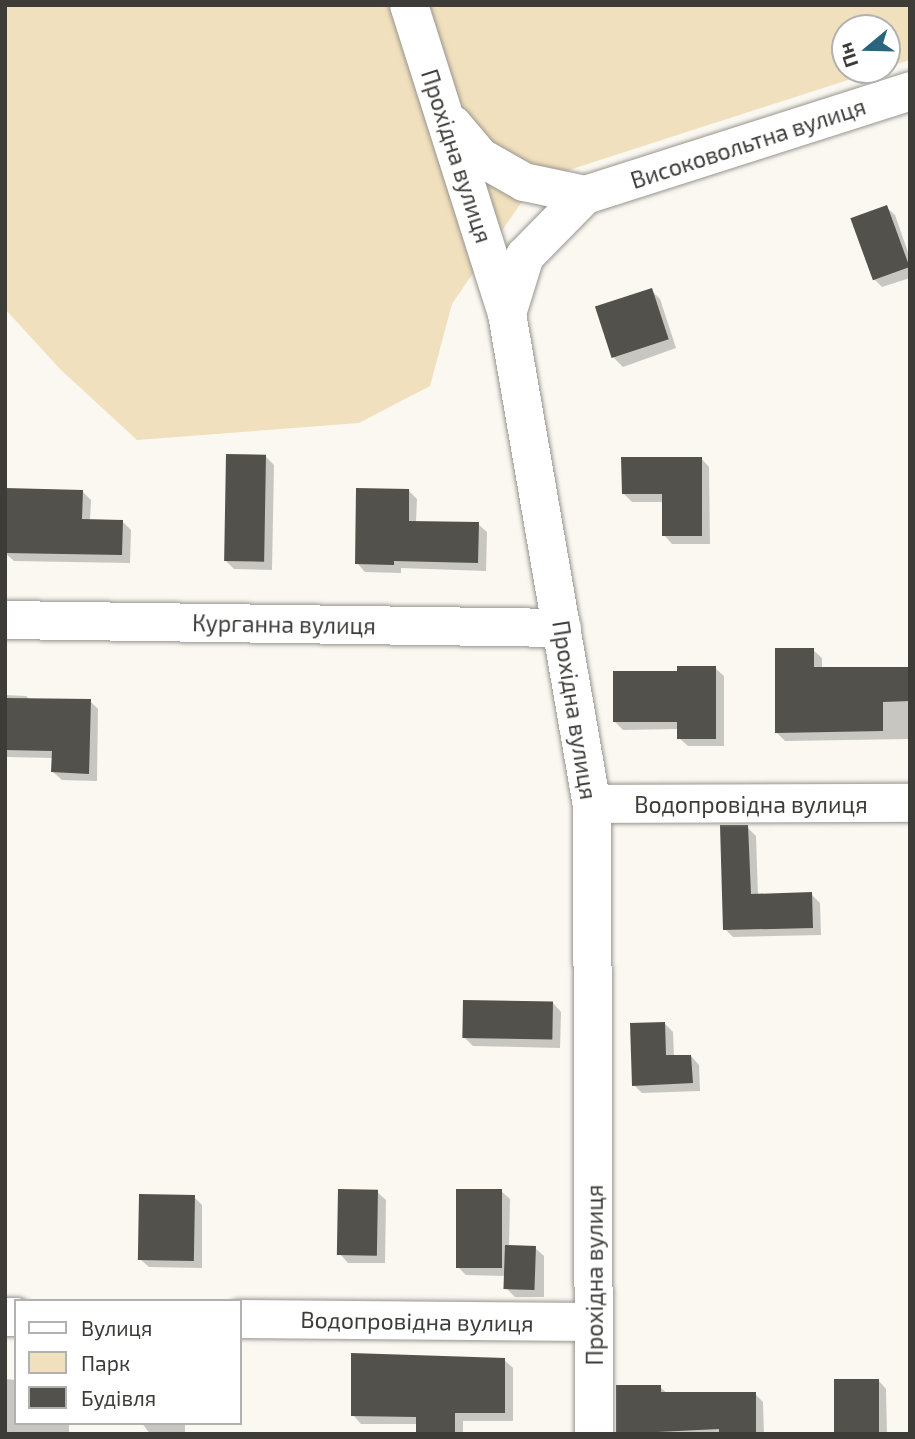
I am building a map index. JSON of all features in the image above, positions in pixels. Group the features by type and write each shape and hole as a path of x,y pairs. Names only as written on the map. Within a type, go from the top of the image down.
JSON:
{"street":[{"name":"Прохідна вулиця","path":"409,5 507,314 592,804 594,1434"},
{"name":"Високовольтна вулиця","path":"507,314 525,256 585,195 910,91"},
{"name":"Високовольтна вулиця","path":"445,115 480,157 524,182 585,195"},
{"name":"Курганна вулиця","path":"5,620 562,628"},
{"name":"Водопровідна вулиця","path":"592,804 910,803"},
{"name":"Водопровідна вулиця","path":"242,1319 594,1322"}],"green space":[{"path":"5,5 910,5 910,60 901,63 901,14 831,14 831,84 836,84 569,170 523,200 452,304 430,386 359,423 137,440 61,370 5,309"}],"building":[{"path":"887,205 910,267 873,280 850,218"},
{"path":"652,288 669,339 612,358 595,307"},
{"path":"226,454 266,455 264,562 224,561"},
{"path":"621,457 702,457 702,536 662,536 662,494 622,494"},
{"path":"5,488 83,490 82,519 123,520 122,555 5,553"},
{"path":"356,488 409,489 409,521 479,522 478,563 394,561 394,565 355,564"},
{"path":"775,648 814,648 814,667 910,667 910,701 883,702 883,731 775,733"},
{"path":"677,666 716,666 716,739 677,739 677,722 613,722 613,671 677,671"},
{"path":"5,698 91,699 89,774 51,772 52,751 5,750"},
{"path":"720,825 748,825 751,894 812,892 813,928 723,930"},
{"path":"463,1000 553,1002 552,1040 462,1038"},
{"path":"665,1022 666,1055 691,1055 693,1083 632,1086 630,1023"},
{"path":"338,1189 378,1190 377,1256 337,1255"},
{"path":"456,1189 502,1189 502,1268 456,1268"},
{"path":"139,1194 195,1195 194,1261 138,1260"},
{"path":"505,1245 536,1246 534,1290 503,1289"},
{"path":"351,1353 505,1358 505,1413 455,1413 455,1434 416,1434 416,1417 351,1416"},
{"path":"834,1379 879,1379 879,1434 834,1434"},
{"path":"616,1385 661,1385 661,1392 756,1392 756,1434 719,1434 719,1429 616,1434"}]}
